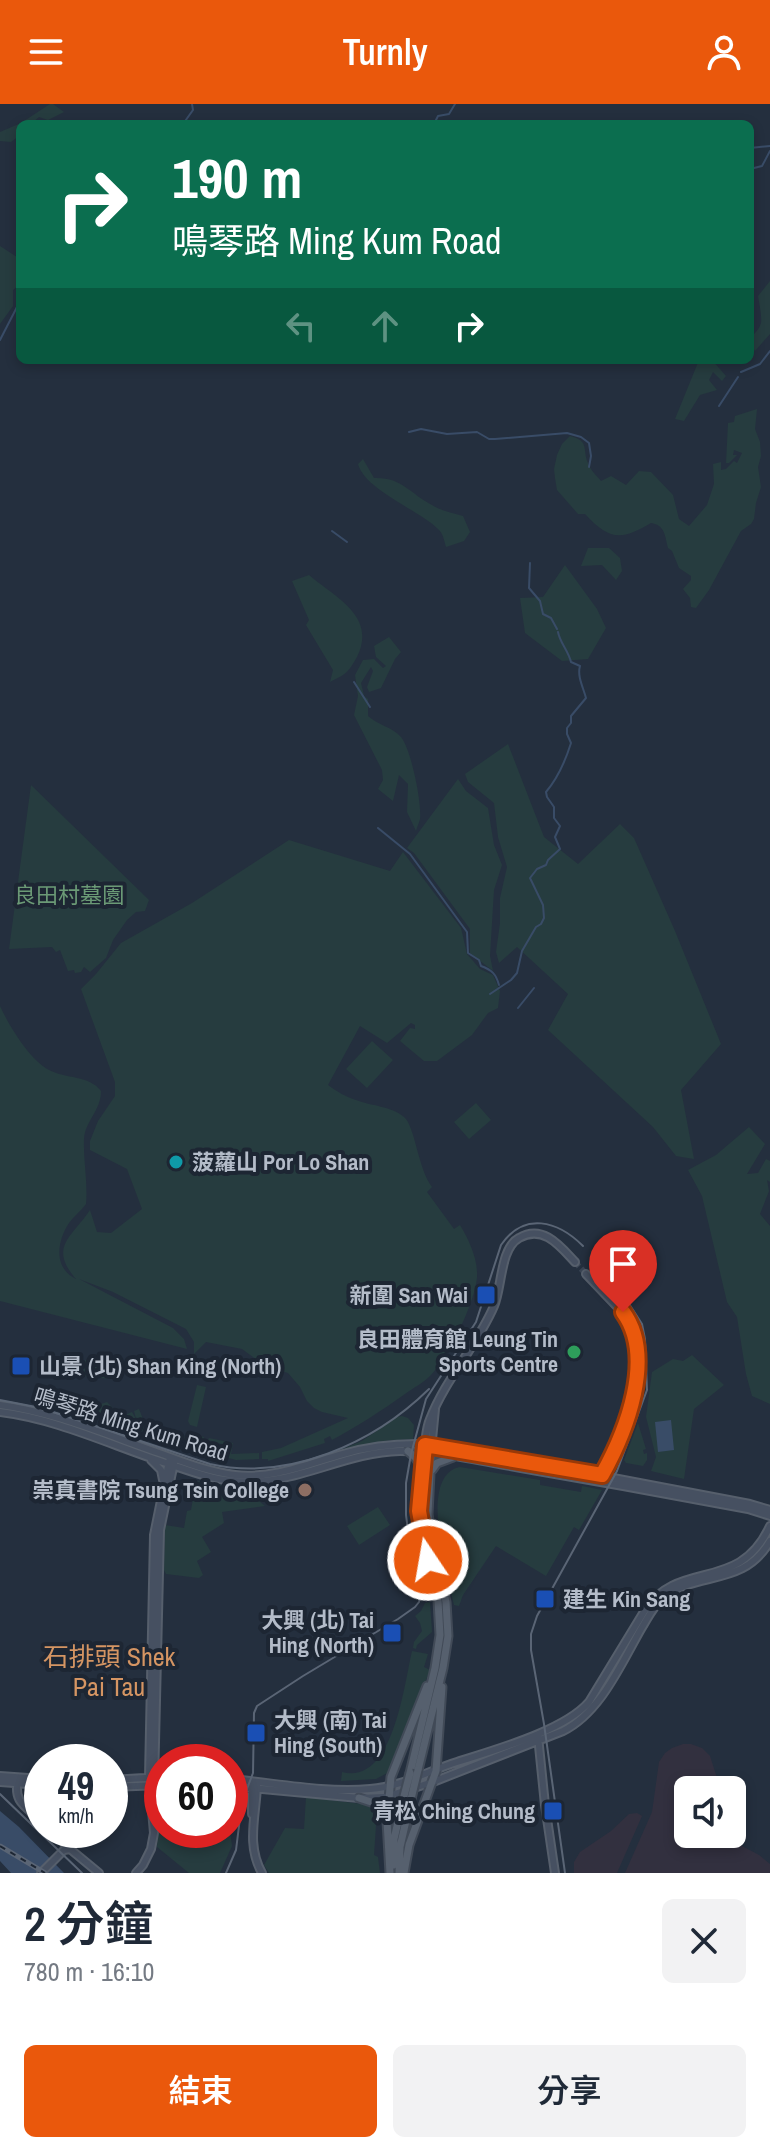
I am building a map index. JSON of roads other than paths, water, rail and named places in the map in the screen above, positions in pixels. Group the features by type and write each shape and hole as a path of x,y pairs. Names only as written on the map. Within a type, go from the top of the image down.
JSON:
{"main road":[{"path":"402,1873 400,1847 407,1799 447,1643 445,1594 427,1505 426,1471 435,1408 492,1310 506,1256 514,1241 528,1235 547,1236 575,1262"},
{"path":"586,1274 626,1316 635,1344 637,1380 634,1395 614,1452 600,1479"},
{"name":"鳴琴路 Ming Kum Road","path":"0,1405 43,1414 222,1480 260,1482 289,1477 359,1456 428,1449 453,1457 600,1479 770,1516"},
{"name":"鳴琴路 Ming Kum Road","path":"0,1412 41,1421 148,1458 223,1473 260,1476 368,1448 398,1445 750,1504 770,1510"},
{"path":"408,1451 426,1471"},
{"path":"426,1471 453,1457"},
{"path":"148,1458 161,1470 164,1483"},
{"path":"155,1744 154,1535 171,1462"},
{"path":"156,1744 160,1530 171,1462"},
{"path":"248,1783 359,1798 390,1796 433,1782 538,1736 567,1721 584,1707 656,1596 676,1584 738,1564 755,1551 770,1526"},
{"path":"248,1785 370,1789 570,1727 589,1712 659,1601 677,1589 725,1576 745,1567 758,1557 770,1541"},
{"path":"402,1873 436,1771 439,1668"},
{"path":"391,1873 387,1821 392,1773 439,1668"},
{"path":"538,1736 555,1873"},
{"path":"412,1775 433,1782"},
{"path":"0,1779 24,1781"},
{"path":"18,1781 16,1793 24,1805"},
{"path":"255,1785 253,1850 262,1873"},
{"path":"359,1798 374,1803 387,1821"},
{"path":"391,1873 394,1839 407,1799"},
{"path":"136,1873 151,1848"},
{"path":"41,1873 64,1850 70,1849 99,1873"}],"water":[{"path":"671,1420 674,1450 658,1452 655,1422"},
{"path":"0,1811 24,1832 24,1848 40,1848 64,1873 11,1873 0,1861"}],"waterway":[{"path":"186,120 193,110 192,104"},
{"path":"436,120 438,116 449,114 455,104"},
{"path":"754,148 770,146"},
{"path":"754,168 762,166 770,151"},
{"path":"0,340 16,309"},
{"path":"741,372 760,364 770,351"},
{"path":"719,406 738,377"},
{"path":"409,432 421,429 447,434 477,432 489,439 567,433 589,443 589,467"},
{"path":"332,531 347,542"},
{"path":"530,563 529,588 540,601 543,614 551,618 557,629"},
{"path":"490,994 517,973 522,951 544,918 543,905 530,878 560,849 555,837 560,826 554,818 554,807 546,792 561,769 571,743 567,734 571,716 586,698 580,666 571,662 558,632"},
{"path":"354,682 370,707"},
{"path":"378,828 410,854 467,932 468,953 493,973 499,985"},
{"path":"518,1008 534,988"}],"tunnel":[{"path":"575,1262 586,1274"}],"tram line":[{"path":"226,1873 236,1850 242,1802 253,1773 254,1713 257,1706 398,1619 419,1602 421,1587 410,1546 406,1515 406,1483 411,1454 426,1399 476,1322 501,1245 520,1227 541,1223 563,1231 583,1246"},
{"path":"565,1873 531,1634 537,1616 617,1471 647,1390 642,1324 598,1262"},
{"path":"0,1400 41,1408 210,1464 240,1468 269,1467 328,1454 383,1426 429,1389"},
{"path":"0,1794 82,1873"}],"railway":[{"path":"0,1846 45,1873"}],"place":[{"name":"菠蘿山 Por Lo Shan","path":"176,1162"},
{"name":"新圍 San Wai","path":"486,1295"},
{"name":"良田體育館 Leung Tin Sports Centre","path":"574,1352"},
{"name":"山景 (北) Shan King (North)","path":"21,1366"},
{"name":"崇真書院 Tsung Tsin College","path":"305,1490"},
{"name":"建生 Kin Sang","path":"545,1599"},
{"name":"大興 (北) Tai Hing (North)","path":"392,1633"},
{"name":"大興 (南) Tai Hing (South)","path":"256,1733"},
{"name":"青松 Ching Chung","path":"553,1811"}],"district":[{"name":"石排頭 Shek Pai Tau","path":"109,1672"}],"park label":[{"name":"良田村墓園","path":"69,895"}]}
